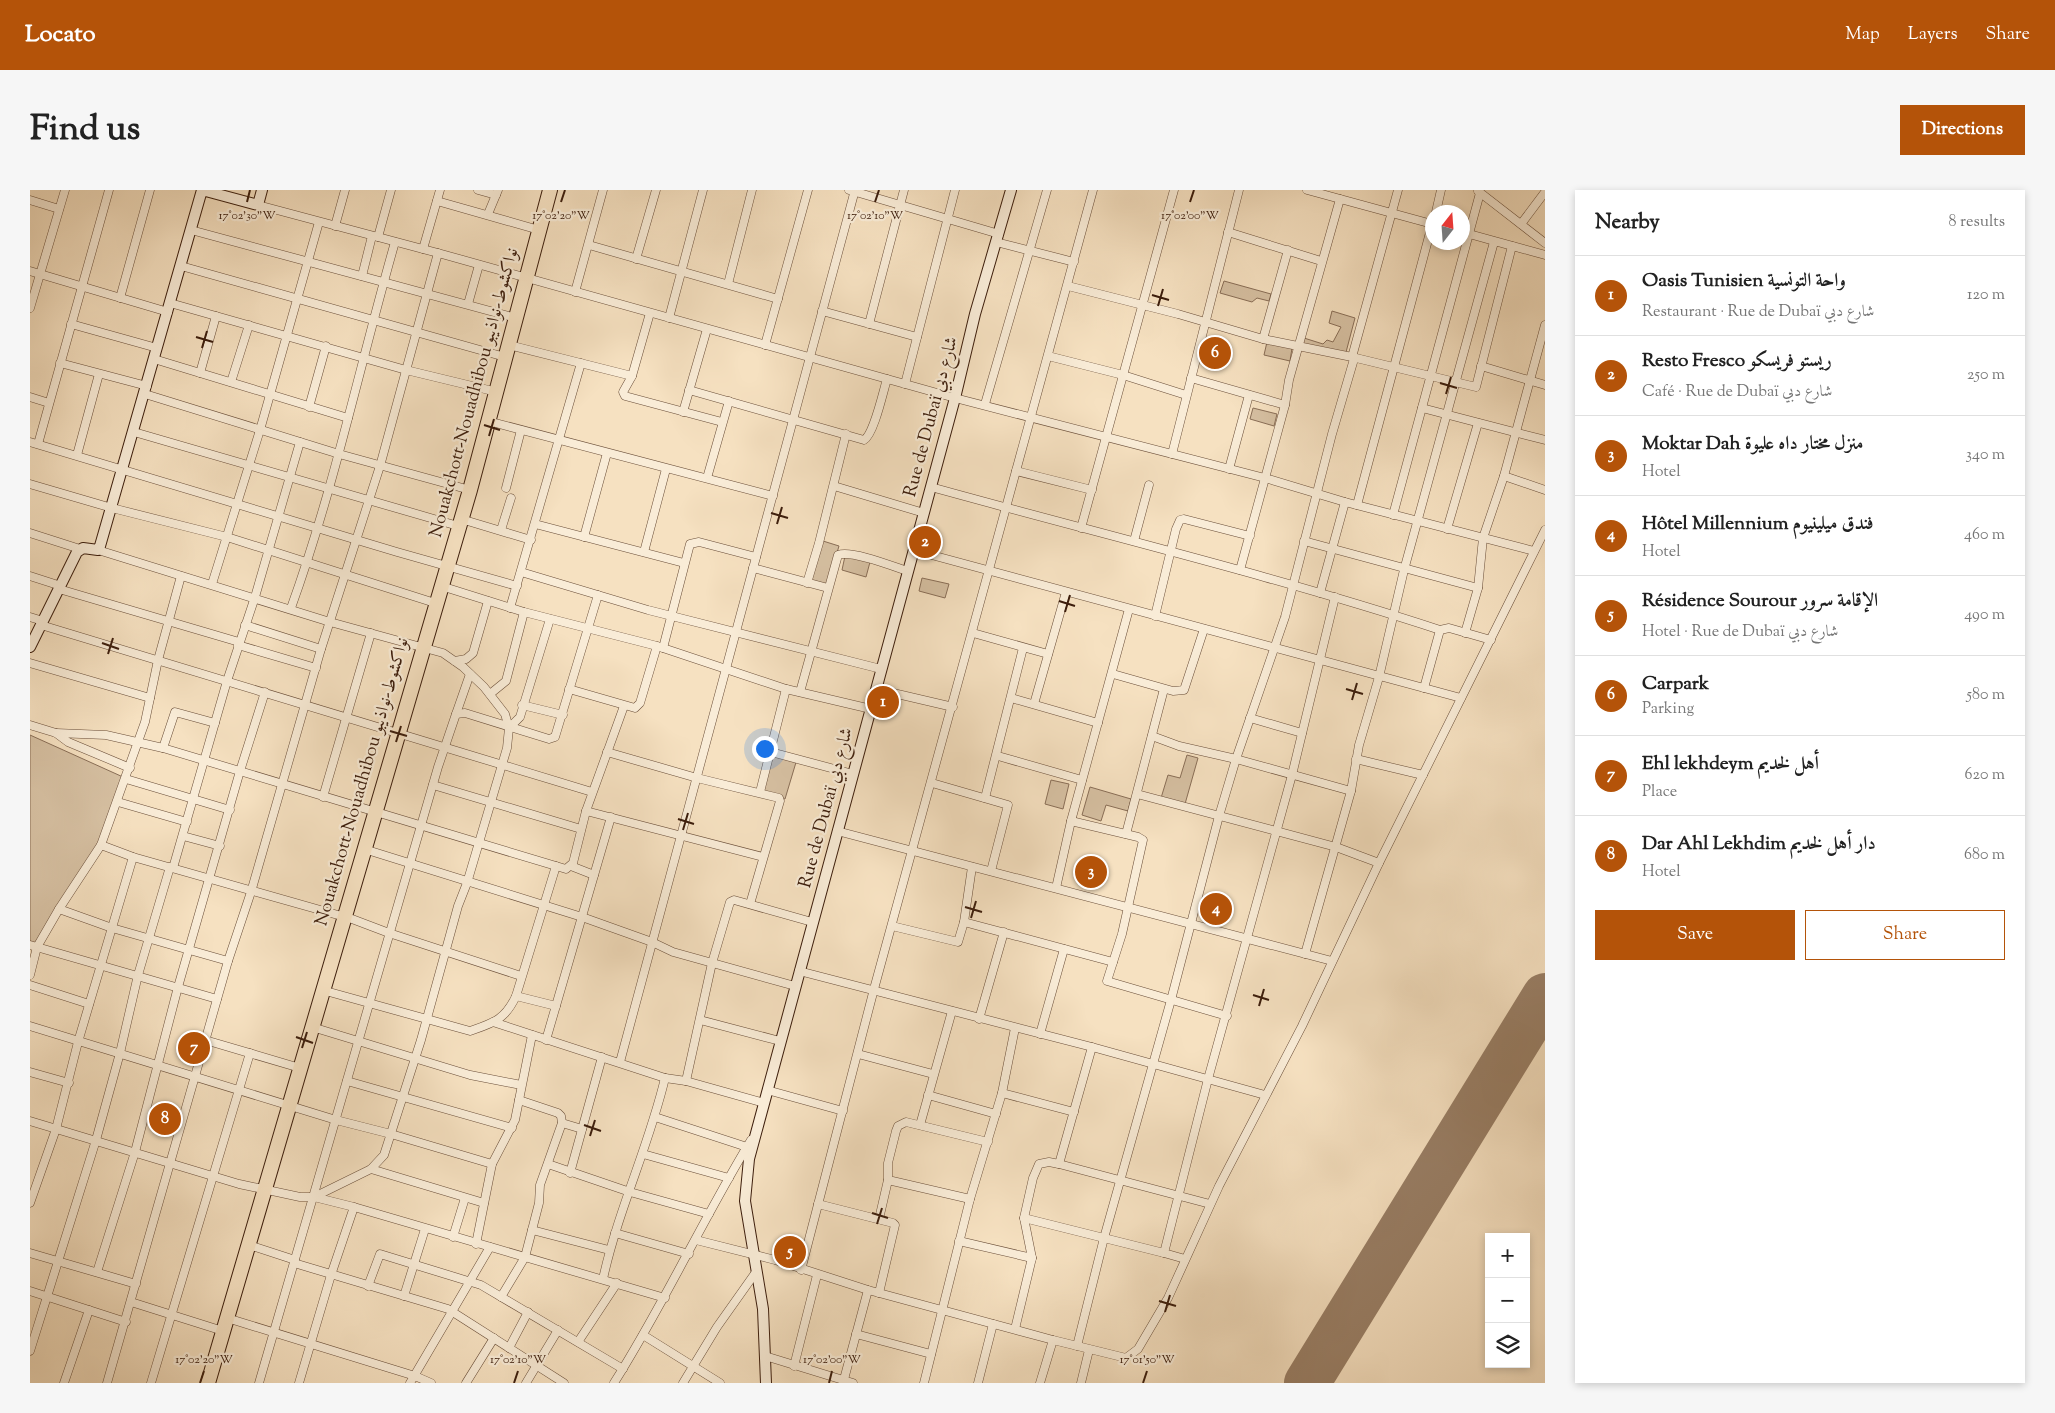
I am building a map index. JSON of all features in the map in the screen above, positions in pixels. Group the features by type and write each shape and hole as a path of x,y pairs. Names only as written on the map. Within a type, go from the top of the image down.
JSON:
{"highway":[{"name":"Nouakchott-Nouadhibou نواكشوط-نواذيبو","path":"208,1383 290,1106 343,916 377,811 435,603 470,490 550,190"}],"street":[{"path":"30,308 65,190"},
{"path":"109,190 49,403 34,443 517,586"},
{"path":"120,298 150,190"},
{"path":"98,550 134,432 202,190 478,264 955,398 985,404 1264,478 1393,515 1534,551"},
{"path":"258,205 262,190"},
{"path":"335,226 345,190"},
{"path":"362,276 391,190"},
{"path":"423,249 440,190"},
{"path":"478,190 497,192 488,214"},
{"path":"575,292 602,190"},
{"path":"636,259 656,190"},
{"path":"669,318 703,190"},
{"path":"728,284 752,190"},
{"path":"766,345 808,190"},
{"path":"869,324 904,190"},
{"path":"905,384 956,190"},
{"name":"Rue de Dubaï شارع دبي","path":"766,1383 764,1316 746,1216 745,1187 755,1134 955,398 975,314 1011,190"},
{"path":"985,404 1047,190"},
{"path":"800,1270 874,989 914,850 1093,190"},
{"path":"1081,528 1174,190"},
{"path":"1172,454 1239,190"},
{"path":"1307,190 1331,193 1340,199 1425,222"},
{"path":"1077,1346 1104,1238 1154,1065 1219,816 1293,586 1354,359 1352,357 1398,190"},
{"path":"1438,205 1441,190"},
{"path":"620,1062 725,670 737,632 752,568 794,419 852,191 948,219 1029,249 1074,262"},
{"path":"1470,219 1478,192 1545,243"},
{"path":"1521,224 1545,192"},
{"path":"1240,570 1285,405 1288,380 1340,199"},
{"path":"30,200 59,209"},
{"path":"437,201 539,230"},
{"path":"212,584 260,430 319,222"},
{"path":"191,230 516,318"},
{"path":"1228,232 1321,261"},
{"path":"1470,234 1545,255"},
{"path":"291,608 308,562 339,454 395,242"},
{"path":"1305,954 1351,791 1356,759 1379,677 1404,570 1445,415 1494,242"},
{"path":"588,245 778,299"},
{"path":"1068,286 1264,339 1352,357 1476,387 1512,246"},
{"path":"1264,339 1288,250"},
{"path":"1358,505 1425,250"},
{"path":"1393,515 1462,250"},
{"path":"107,1383 172,1163 228,961 251,892 330,622 380,466 438,253"},
{"path":"468,304 478,264"},
{"path":"181,266 416,331 507,351 581,363 632,376"},
{"path":"30,271 120,298 216,316 406,370 497,392"},
{"path":"822,311 917,337"},
{"path":"650,313 632,376 623,392 628,398 722,422"},
{"path":"200,373 216,316"},
{"path":"71,324 157,348"},
{"path":"230,382 249,325"},
{"path":"1465,633 1478,588 1483,538 1504,476 1545,325"},
{"path":"684,412 706,329"},
{"path":"309,407 326,346"},
{"path":"1048,356 1123,374 1186,395"},
{"path":"154,360 348,418"},
{"path":"60,363 100,374 260,430 380,466 470,490"},
{"path":"510,608 581,363"},
{"path":"1482,366 1545,385"},
{"path":"77,455 100,374"},
{"path":"1190,378 1285,405"},
{"path":"689,390 867,440 887,379"},
{"path":"1229,469 1249,395"},
{"path":"30,397 49,403"},
{"path":"707,478 729,401"},
{"path":"1422,408 1545,440"},
{"path":"488,421 773,496"},
{"path":"1447,529 1478,423"},
{"path":"506,488 521,430"},
{"path":"134,432 368,502 500,530 531,540"},
{"path":"807,583 834,486 846,434"},
{"path":"30,1351 96,1140 120,1053 138,975 183,836 227,681 255,597 300,442"},
{"path":"584,537 607,452"},
{"path":"644,552 666,469"},
{"path":"1016,472 1092,490"},
{"path":"1504,476 1545,490"},
{"path":"30,484 112,508 227,537 435,603"},
{"path":"1134,542 1149,485"},
{"path":"834,486 924,513"},
{"path":"930,487 1320,592 1440,630 1448,628 1491,640"},
{"path":"500,530 512,498"},
{"path":"1320,592 1345,502"},
{"path":"1155,616 1178,524 1184,519 1250,536"},
{"path":"535,524 684,563"},
{"path":"696,1240 752,1256 775,1260 800,1270 868,1290 1089,1350 1126,1358 1138,1349 1168,1298 1210,1204 1545,530"},
{"path":"30,533 80,549 98,550 291,608 330,622 437,651 456,661 490,694 505,714 509,728 502,764 467,883 458,906 427,1019 384,1155 371,1169 314,1197"},
{"path":"1304,541 1404,570 1478,588"},
{"path":"569,689 635,708 640,703 660,647 690,544 699,542 756,557"},
{"path":"30,647 80,549"},
{"path":"913,550 1461,698"},
{"path":"800,692 838,555 843,554 907,571"},
{"path":"752,568 828,588"},
{"path":"521,572 670,615 881,669"},
{"path":"30,576 316,668"},
{"path":"30,975 34,946 102,845 138,742 181,576"},
{"path":"441,586 524,612 660,647 786,689 871,709"},
{"path":"1034,704 1066,592"},
{"path":"456,714 465,713 549,739 554,737 563,715 569,689 598,595"},
{"path":"1164,1253 1208,1079 1248,940 1292,775 1335,597"},
{"path":"456,661 466,659 473,652 488,601"},
{"path":"1056,888 1071,821 1129,609"},
{"path":"490,694 506,681 524,612"},
{"path":"30,617 42,623 158,660 592,792"},
{"path":"509,728 518,721 550,619"},
{"path":"245,625 322,649"},
{"path":"1112,674 1176,692 1184,690 1204,630"},
{"path":"1424,688 1440,630"},
{"path":"323,797 371,633"},
{"path":"973,633 1048,654"},
{"path":"986,798 998,756 1023,648"},
{"path":"30,663 150,698"},
{"path":"259,1383 272,1333 314,1197 368,1003 411,865 432,785 470,674"},
{"path":"760,792 786,689"},
{"path":"876,689 952,707"},
{"path":"1126,834 1164,689"},
{"path":"97,1272 135,1152 160,1065 178,987 240,771 265,692"},
{"path":"1011,698 1098,724"},
{"path":"522,705 563,715"},
{"path":"56,733 106,734 163,748 566,869 571,866 592,792 624,706"},
{"path":"163,748 174,712 215,723"},
{"path":"1250,718 1302,733"},
{"path":"30,724 56,733 68,742 130,768"},
{"path":"1152,736 1179,746 1236,759 1351,791"},
{"path":"607,752 696,778 778,797 780,801 750,904"},
{"path":"771,752 853,774"},
{"path":"998,756 1082,780"},
{"path":"1356,759 1423,775"},
{"path":"126,779 230,810"},
{"path":"932,783 1005,803 1009,808 991,871"},
{"path":"432,785 581,829"},
{"path":"1137,794 1336,848 1380,863"},
{"path":"118,802 187,822"},
{"path":"586,811 764,858"},
{"path":"546,1040 611,817"},
{"path":"1071,821 1126,834 1142,840 1128,907 1107,981 1226,1016"},
{"path":"837,831 1332,961"},
{"path":"183,836 220,846"},
{"path":"102,845 133,857 251,892 343,916 389,934 521,976"},
{"path":"364,849 467,883 582,917 652,942 673,952 795,986"},
{"path":"30,1203 56,1129 78,1042 133,857"},
{"path":"322,990 470,1031 493,1022 509,1012 516,996 556,866"},
{"path":"571,866 594,875"},
{"path":"892,926 956,942 960,939 964,922 972,867"},
{"path":"686,1081 712,962 729,903 734,900 812,922"},
{"path":"59,909 112,928 228,961"},
{"path":"964,922 1113,962"},
{"path":"979,1019 1004,932"},
{"path":"34,946 217,999"},
{"path":"1040,1034 1064,949"},
{"path":"799,971 1092,1047 1265,1095"},
{"path":"30,984 89,1004"},
{"path":"516,996 556,1006"},
{"path":"920,1125 952,1011"},
{"path":"700,1020 780,1041"},
{"path":"493,1022 665,1078 686,1081 764,1103"},
{"path":"30,1026 336,1120 492,1164"},
{"path":"312,1027 470,1075 521,1085"},
{"path":"924,1383 970,1200 1002,1093 1015,1028"},
{"path":"476,1244 492,1164 512,1128 532,1035"},
{"path":"205,1040 300,1068"},
{"path":"1059,1164 1092,1047"},
{"path":"150,1383 172,1315 211,1175 250,1053"},
{"path":"858,1054 933,1074"},
{"path":"570,1173 602,1057"},
{"path":"30,1072 69,1083"},
{"path":"603,1279 614,1233 643,1154 665,1078"},
{"path":"347,1081 512,1128"},
{"path":"767,1090 843,1111"},
{"path":"1002,1093 1074,1112"},
{"path":"928,1095 996,1114"},
{"path":"501,1297 525,1257 538,1203 540,1185 562,1123 561,1116 558,1114 519,1100"},
{"path":"655,1117 747,1147"},
{"path":"30,1121 265,1190 300,1197 314,1197 354,1207 665,1298"},
{"path":"880,1220 888,1180 888,1163 898,1126 906,1122 988,1142"},
{"path":"562,1123 582,1129"},
{"path":"614,1383 665,1298 709,1214 755,1134"},
{"path":"643,1154 729,1178"},
{"path":"1015,1329 1032,1258 1024,1218 1033,1178 1039,1164 1049,1162 1059,1164 1210,1204"},
{"path":"548,1164 630,1192 709,1214"},
{"path":"371,1169 484,1203"},
{"path":"30,1171 39,1173"},
{"path":"888,1180 970,1200"},
{"path":"454,1237 465,1198"},
{"path":"818,1204 895,1225 879,1292"},
{"path":"299,1383 331,1275 354,1207"},
{"path":"1024,1218 1185,1259"},
{"path":"404,1296 425,1229"},
{"path":"532,1230 609,1250"},
{"path":"614,1233 689,1254"},
{"path":"959,1241 1032,1258"},
{"path":"249,1245 331,1275 452,1312 564,1383"},
{"path":"412,1379 490,1247"},
{"path":"30,1252 136,1284"},
{"path":"368,1286 380,1254 471,1281 528,1312 623,1369"},
{"path":"683,1383 756,1272"},
{"path":"794,1366 817,1275"},
{"path":"578,1342 617,1283"},
{"path":"844,1382 868,1290"},
{"path":"30,1292 126,1322"},
{"path":"131,1302 172,1315 272,1333 310,1343 412,1379 431,1383"},
{"path":"64,1383 89,1310"},
{"path":"509,1348 528,1312"},
{"path":"978,1383 993,1324"},
{"path":"526,1383 558,1330"},
{"path":"856,1334 931,1354"},
{"path":"643,1335 719,1383"},
{"path":"466,1383 494,1338"},
{"path":"1040,1383 1053,1340"},
{"path":"1081,1383 1089,1350"},
{"path":"765,1356 844,1382 853,1383"}],"shaded area":[{"path":"1224,281 1271,294 1269,301 1257,298 1252,302 1220,293"},
{"path":"1332,311 1355,318 1345,356 1302,344 1304,338 1323,344 1327,340 1333,342 1341,327 1329,323"},
{"path":"1267,342 1292,348 1290,361 1264,355"},
{"path":"1253,408 1277,414 1274,426 1250,419"},
{"path":"823,541 839,546 827,586 810,582"},
{"path":"845,556 870,562 866,577 842,570"},
{"path":"922,578 949,584 945,598 919,591"},
{"path":"30,735 123,777 98,850 34,944 30,943"},
{"path":"771,754 797,759 785,799 762,793"},
{"path":"1187,755 1198,758 1185,804 1161,798 1168,775 1180,778"},
{"path":"1051,780 1069,784 1063,809 1045,804"},
{"path":"1090,787 1131,799 1128,811 1106,805 1101,821 1082,815"}],"runway":[{"path":"1307,1383 1545,996"}],"place":[{"name":"Carpark","path":"1215,353"},
{"name":"Resto Fresco ريستو فريسكو","path":"925,542"},
{"name":"Oasis Tunisien واحة التونسية","path":"883,702"},
{"name":"Moktar Dah منزل مختار داه عليوة","path":"1091,872"},
{"name":"Hôtel Millennium فندق ميلينيوم","path":"1216,909"},
{"name":"Ehl lekhdeym أهل لخديم","path":"194,1048"},
{"name":"Dar Ahl Lekhdim دار أهل لخديم","path":"165,1119"},
{"name":"Résidence Sourour الإقامة سرور","path":"790,1252"}]}
